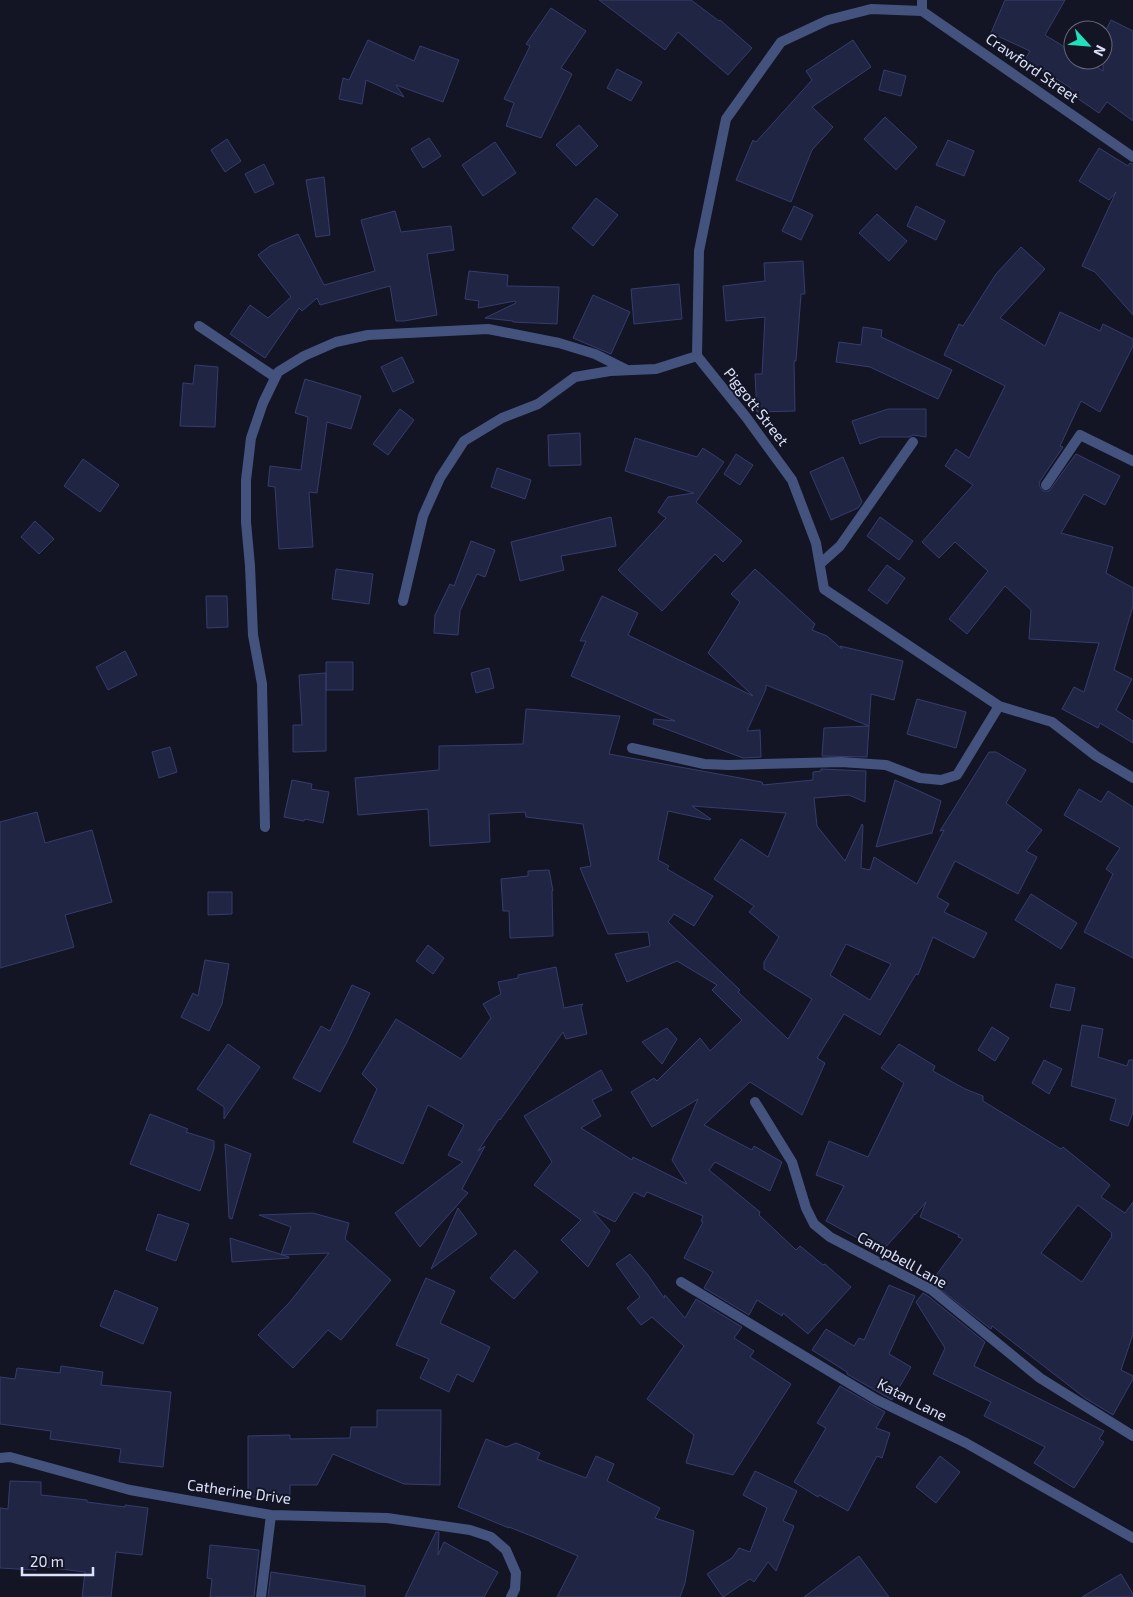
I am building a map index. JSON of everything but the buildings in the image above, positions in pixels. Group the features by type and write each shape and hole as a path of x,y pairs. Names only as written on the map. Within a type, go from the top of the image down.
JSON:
{"street":[{"path":"403,601 423,516 440,478 464,441 502,418 538,404 575,377 610,371 656,369 697,356 700,251 726,119 781,42 828,20 871,9 922,11 922,0"},
{"name":"Crawford Street","path":"922,11 1133,157"},
{"path":"199,326 275,377"},
{"path":"265,827 262,684 254,635 246,522 246,480 251,438 263,403 278,372 304,356 336,342 368,335 488,329 559,343 595,354 628,370"},
{"name":"Piggott Street","path":"697,356 746,417 792,480 816,543 824,589 999,706 1052,722 1096,756 1133,778"},
{"path":"1046,485 1080,435 1133,461"},
{"path":"820,564 840,546 913,442"},
{"path":"632,748 704,764 841,762 886,765 920,778 940,780 957,775 999,706"},
{"name":"Campbell Lane","path":"755,1102 792,1162 806,1208 814,1224 830,1237 932,1290 1040,1378 1133,1436"},
{"name":"Katan Lane","path":"681,1282 877,1400 966,1443 1133,1538"},
{"name":"Catherine Drive","path":"0,1458 10,1458 130,1490 271,1515 387,1518 470,1530 491,1537 506,1550 516,1573 515,1589 511,1597"},
{"path":"261,1597 271,1515"}]}
